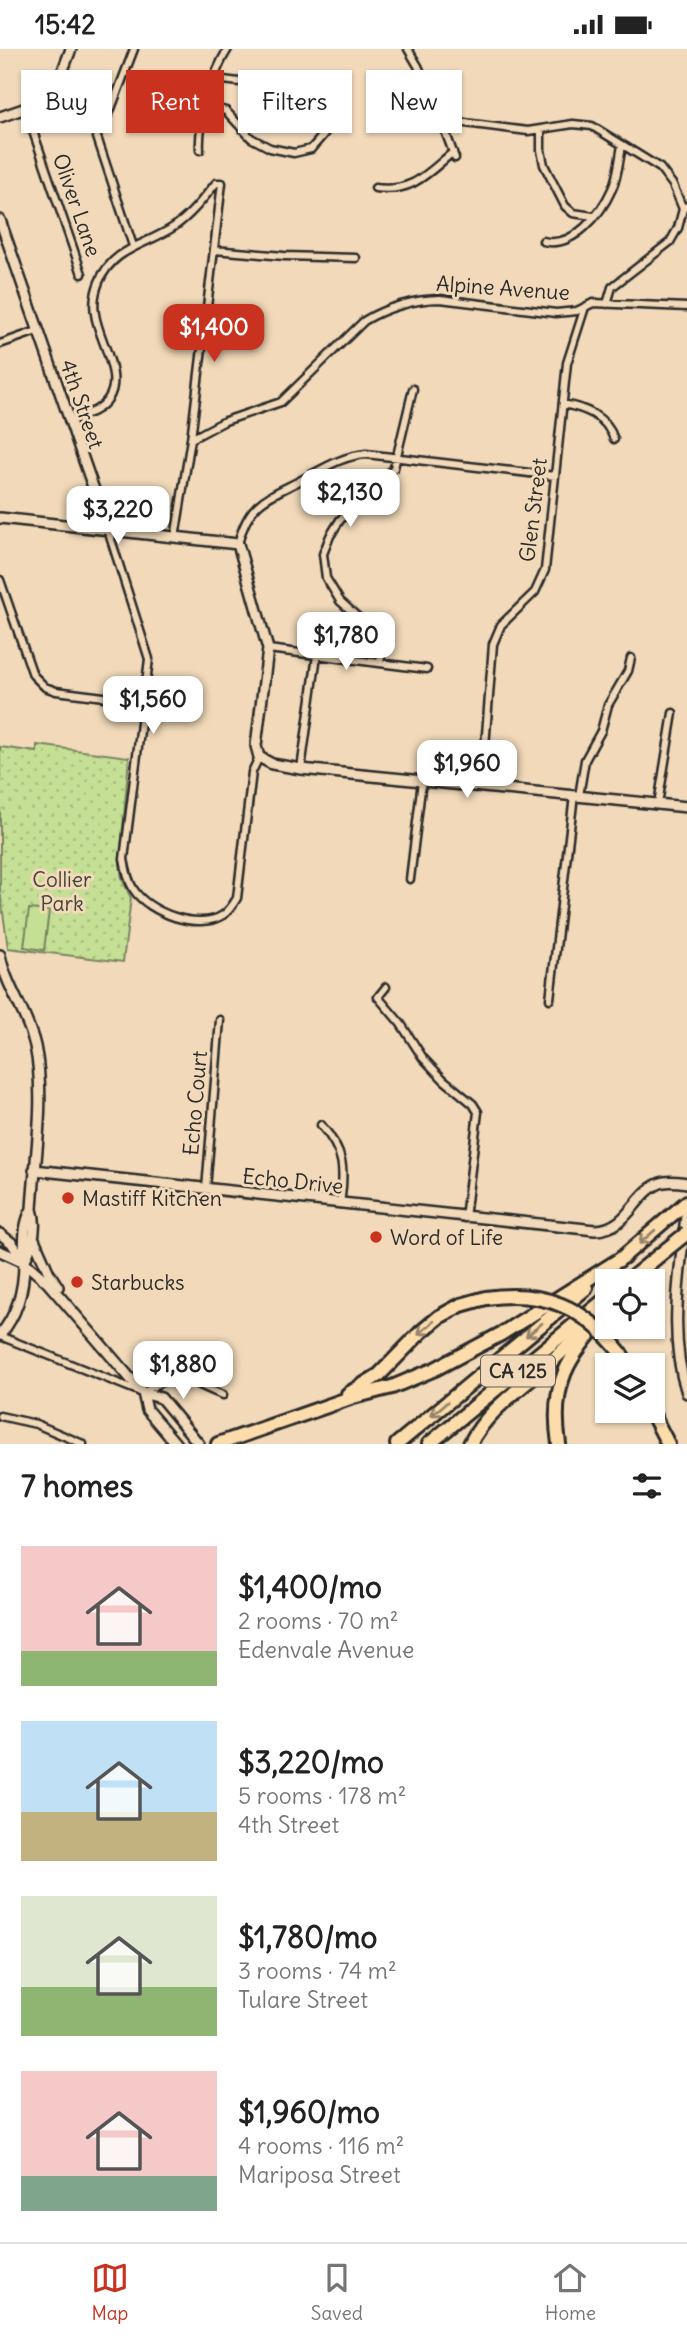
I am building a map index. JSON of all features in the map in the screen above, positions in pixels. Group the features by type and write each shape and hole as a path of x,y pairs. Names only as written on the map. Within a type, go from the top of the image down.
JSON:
{"highway":[{"name":"CA 125","path":"397,1444 687,1204"},
{"path":"643,1269 687,1233"},
{"path":"648,1269 667,1249"},
{"path":"218,1444 392,1387 435,1369 501,1333 625,1256"},
{"path":"324,1408 379,1374 439,1317 461,1305 486,1298 519,1295 561,1304 587,1318 620,1353"},
{"name":"CA 125","path":"429,1444 595,1308"},
{"path":"470,1444 482,1424 505,1400 554,1359 595,1319"},
{"path":"559,1444 557,1409 567,1365 575,1351 595,1328"},
{"path":"657,1423 668,1444"}],"street":[{"path":"63,70 71,49"},
{"path":"112,106 134,49"},
{"path":"218,70 228,49"},
{"path":"408,49 419,70"},
{"path":"224,80 324,94 334,105 335,118 311,149 288,153 270,148 251,138 224,110"},
{"path":"0,117 21,109"},
{"path":"462,123 528,131 582,124 596,128 655,164 673,184 685,208 678,228 670,242 612,287 607,304"},
{"path":"541,130 544,165 565,206 573,213 593,216"},
{"name":"Oliver Lane","path":"34,133 82,274"},
{"path":"96,133 133,246"},
{"path":"200,133 200,150"},
{"path":"375,188 393,189 413,184 454,155 446,133"},
{"path":"543,241 565,241 573,238 593,216 613,188 622,146"},
{"path":"69,420 97,409 107,399 112,388 113,371 95,315 95,295 100,279 114,260 133,246 176,226 194,210 216,183 222,183 191,439 175,538"},
{"name":"4th Street","path":"0,220 149,659 124,859 127,877 134,891 158,912 205,921 222,916 237,898 252,772 259,757"},
{"path":"214,250 355,258"},
{"name":"Alpine Avenue","path":"191,439 225,421 281,402 360,324 375,314 424,300 556,313 578,311 593,303 687,307"},
{"name":"Glen Street","path":"482,786 493,644 508,615 529,599 545,570 567,363 585,307"},
{"path":"0,344 37,331"},
{"path":"380,663 383,644 381,638 340,601 326,578 323,554 340,520 388,474 398,459 412,389"},
{"path":"563,404 592,413 611,430 614,439"},
{"path":"555,476 366,454 351,456 277,490 252,512 243,527 238,544 268,649 256,741 259,757 272,764 301,769 687,807"},
{"path":"0,518 238,544"},
{"path":"0,580 33,675 45,687 55,691 144,702"},
{"path":"268,649 427,669"},
{"path":"301,769 317,655"},
{"path":"550,999 584,760 601,731 608,705 628,671 631,658"},
{"path":"658,804 673,713"},
{"path":"410,879 422,781"},
{"path":"0,955 34,1044 39,1075 32,1209 35,1220 34,1239 24,1262 16,1311 0,1335 161,1398 199,1444"},
{"path":"386,986 378,997 401,1024 423,1058 443,1080 473,1104 478,1112 465,1218"},
{"name":"Echo Court","path":"206,1189 220,1020"},
{"path":"321,1125 332,1137 341,1156 343,1175 340,1204"},
{"name":"Echo Drive","path":"34,1170 465,1218 604,1230 620,1223 656,1185 668,1182 687,1183"},
{"path":"687,1204 684,1269 677,1307 678,1360 687,1393"},
{"path":"24,1262 22,1244 32,1209"},
{"path":"0,1234 12,1243 24,1262 60,1296 144,1393 147,1410 176,1444"},
{"path":"34,1239 60,1296"},
{"path":"0,1251 24,1262"},
{"path":"144,1393 160,1381 178,1377 223,1395"},
{"path":"0,1416 36,1423 83,1444"}],"green space":[{"name":"Collier Park","path":"37,745 129,757 120,863 122,879 131,898 123,962 8,948 0,891 0,747 37,752"},
{"path":"29,909 49,911 44,950 24,947"}],"place":[{"name":"Mastiff Kitchen","path":"68,1198"},
{"name":"Word of Life","path":"376,1237"},
{"name":"Starbucks","path":"77,1282"}]}
